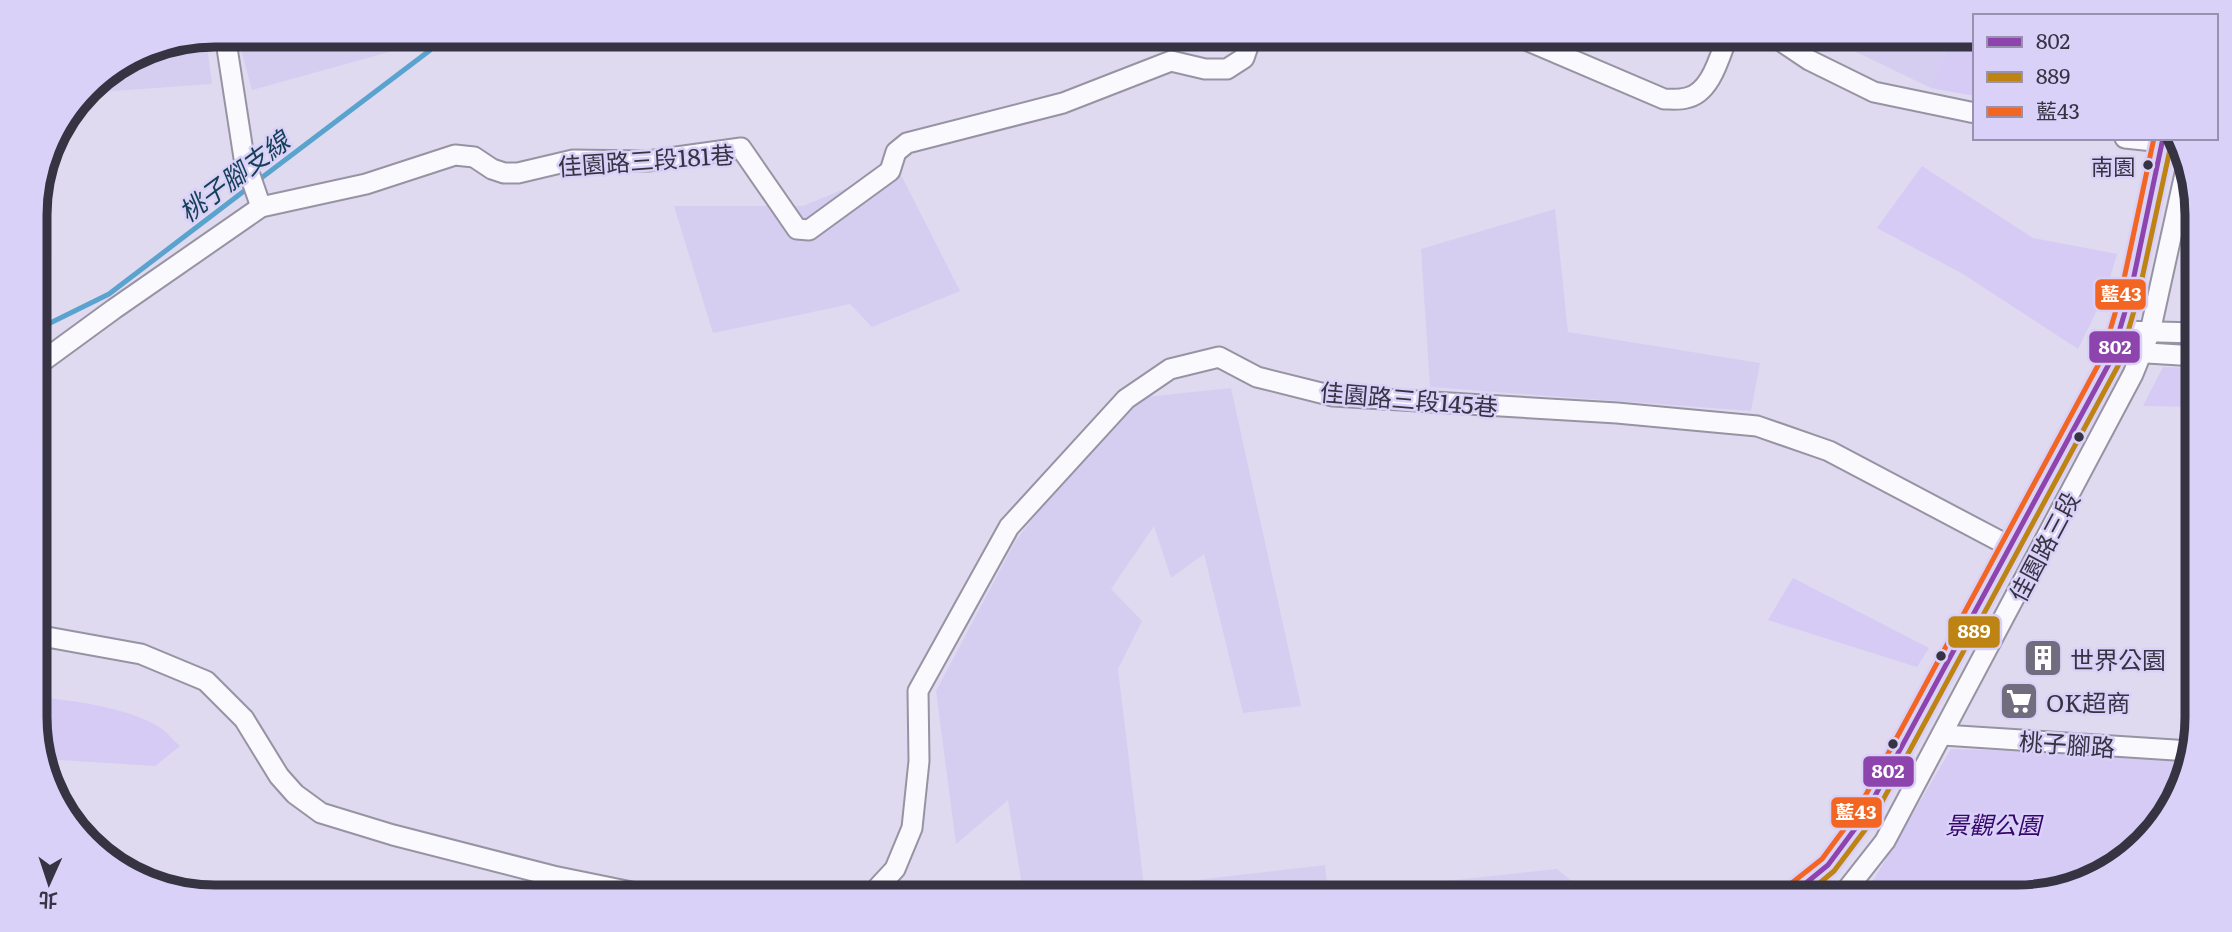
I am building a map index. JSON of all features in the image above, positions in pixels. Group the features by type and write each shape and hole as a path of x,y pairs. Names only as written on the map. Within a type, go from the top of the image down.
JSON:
{"street":[{"path":"227,47 244,158 261,207"},
{"name":"佳園路三段181巷","path":"48,357 261,207 366,184 455,155 474,157 492,169 504,173 518,173 573,160 648,162 741,148 797,229 809,230 890,171 896,152 907,143 1063,103 1171,61 1205,69 1227,69 1244,58 1248,47"},
{"path":"1542,47 1664,99 1688,98 1698,93 1707,83 1723,47"},
{"path":"1790,47 1809,60 1874,92 1973,113"},
{"name":"佳園路三段","path":"1804,884 1828,865 1863,818 2110,362 2118,340 2163,140"},
{"name":"佳園路三段","path":"1850,884 1885,841 2142,354 2150,332 2182,187"},
{"path":"2118,340 2150,332 2185,333"},
{"path":"2118,340 2142,354 2185,356"},
{"name":"佳園路三段145巷","path":"880,885 895,869 912,828 919,761 918,691 1009,527 1126,399 1170,369 1219,357 1257,377 1333,396 1618,413 1758,426 1829,451 2009,546"},
{"path":"47,637 141,654 206,681 244,719 279,776 295,794 321,813 393,835 597,885"},
{"name":"桃子腳路","path":"1943,735 2182,750"}],"shaded area":[{"path":"240,47 407,47 252,90"},
{"path":"1846,47 1948,47 1931,88"},
{"path":"207,48 212,84 101,92 122,75 151,60 171,53"},
{"path":"897,167 960,291 872,327 850,304 713,333 674,206 803,206"},
{"path":"1555,209 1568,332 1760,363 1751,411 1430,387 1421,249"},
{"path":"1231,388 1301,706 1243,713 1204,554 1171,578 1154,526 1111,589 1142,621 1118,669 1144,884 1022,885 1008,800 956,844 936,691 1016,540 1126,399"},
{"path":"1325,865 1327,884 1157,884"},
{"path":"1557,869 1575,884 1415,884"}],"green space":[{"path":"1948,47 1973,47 1973,96 1931,88"},
{"path":"1922,166 2033,238 2117,254 2105,294 2078,349 1963,274 1877,228"},
{"path":"2163,367 2185,368 2185,407 2143,406"},
{"path":"1793,578 1929,648 1917,667 1768,620"},
{"path":"47,698 117,710 159,727 180,746 155,766 53,760"},
{"name":"景觀公園","path":"1951,749 2180,756 2167,791 2143,828 2128,843 2101,862 2071,876 2028,884 1870,884"}],"waterway":[{"name":"桃子腳支線","path":"256,182 432,47"},
{"name":"桃子腳支線","path":"48,324 109,294 248,188"}],"transit line":[{"name":"藍43","path":"1790,884 1822,859 1856,813 2102,358 2121,293 2154,140"},
{"name":"802","path":"1805,884 1828,865 1863,818 2110,362 2130,295 2163,140"},
{"name":"889","path":"1818,884 1834,871 1871,822 2118,366 2138,297 2170,148"}],"place":[{"name":"南園","path":"2148,165"},
{"name":"世界公園","path":"2043,658"},
{"name":"OK超商","path":"2019,701"}]}
